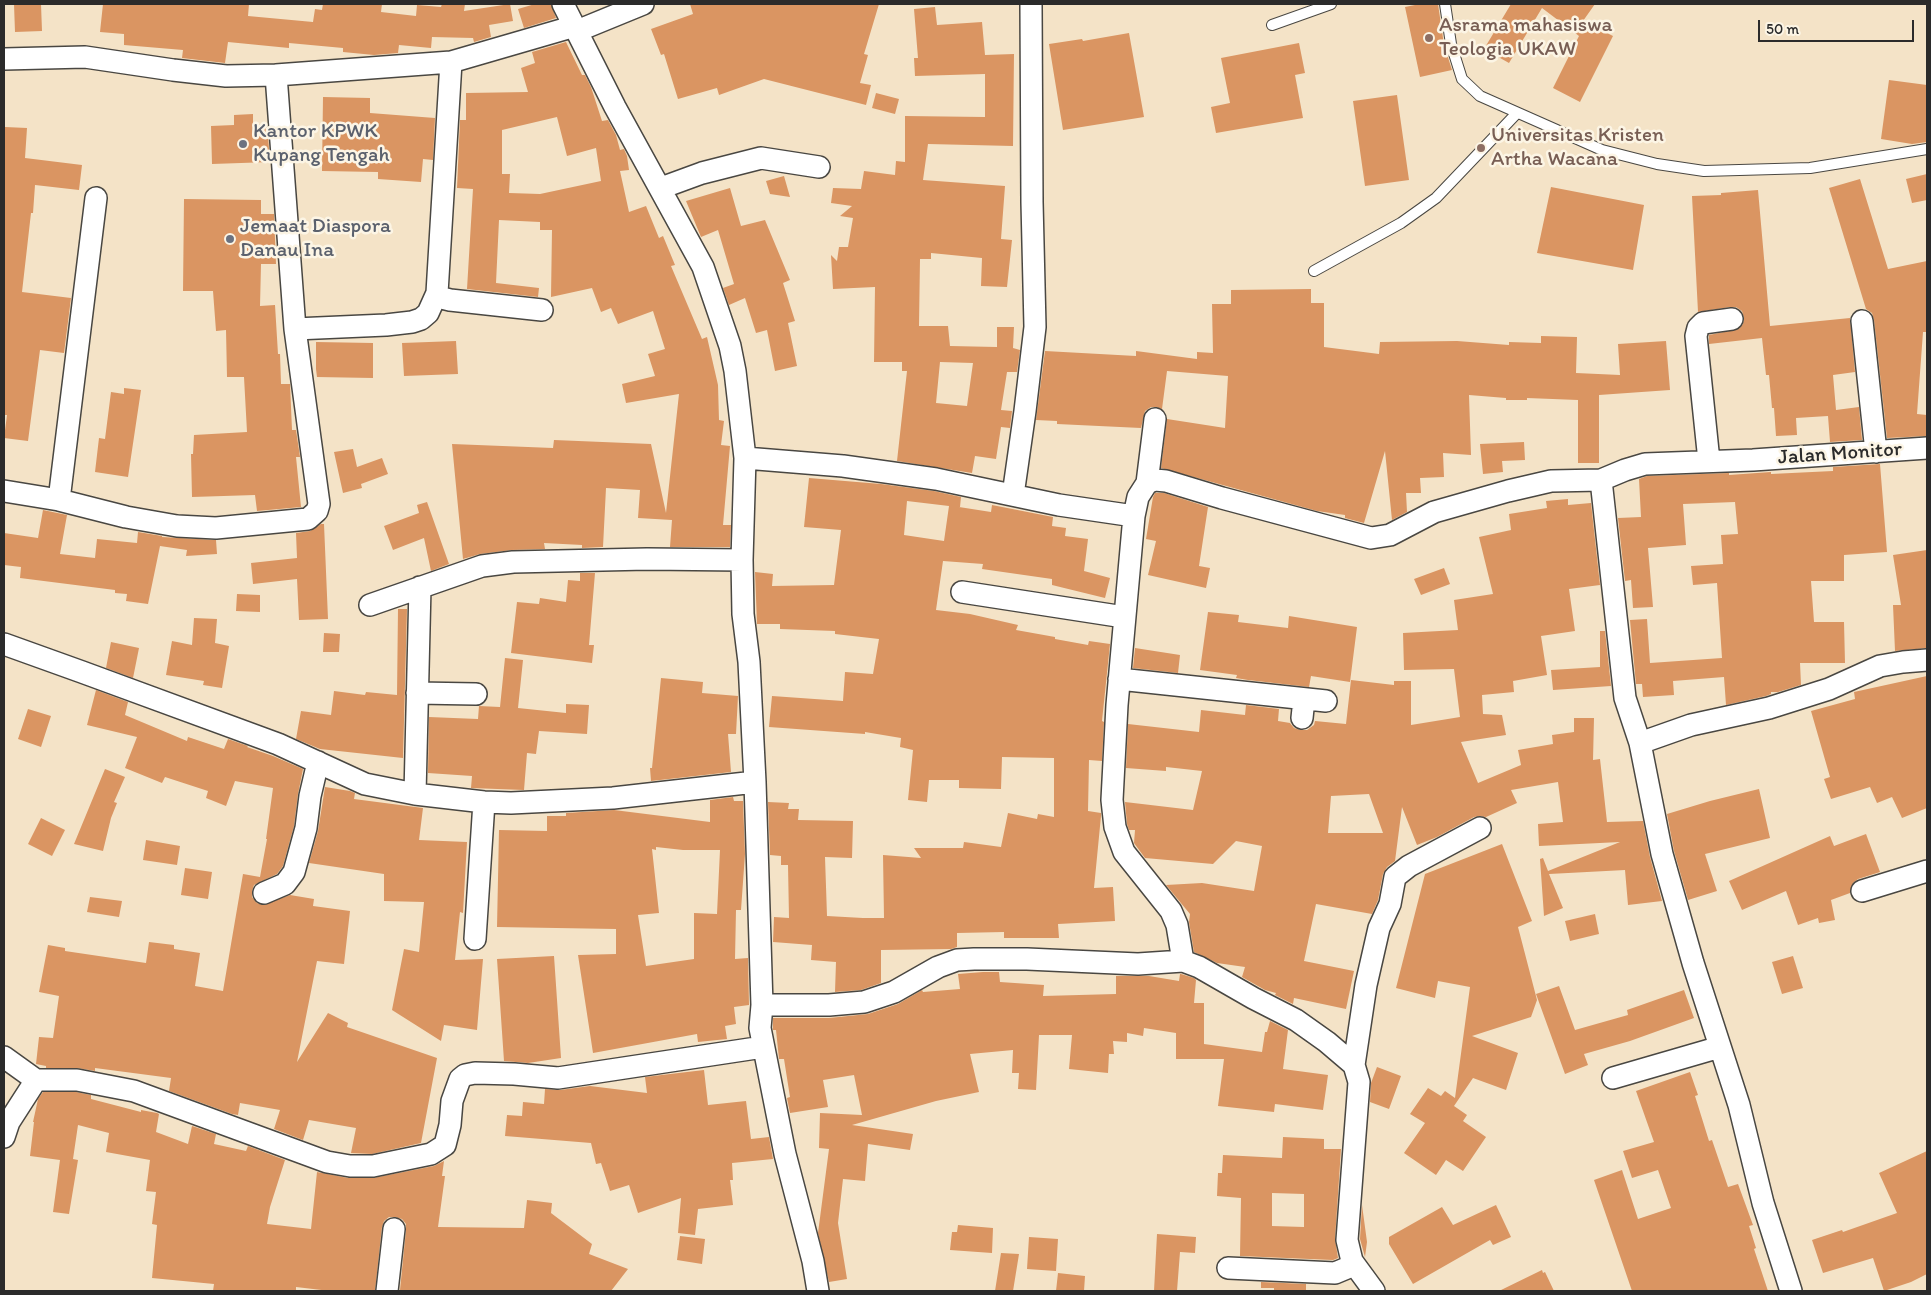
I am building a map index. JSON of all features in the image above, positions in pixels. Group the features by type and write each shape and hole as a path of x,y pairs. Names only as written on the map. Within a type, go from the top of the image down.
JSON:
{"street":[{"path":"564,4 615,107 703,267 730,346 735,371 745,458 742,560 743,614 749,662 755,782 762,1005 760,1028 784,1154 813,1261 818,1291"},
{"path":"4,59 85,56 173,70 226,76 276,75 451,62 576,29 644,4"},
{"path":"1013,495 1034,327 1031,4"},
{"path":"295,329 412,322 421,319 428,313 436,293 451,62"},
{"path":"4,491 59,500 126,517 177,526 216,528 311,517 317,511 319,504 295,329 276,75"},
{"path":"661,188 702,173 761,158 819,167"},
{"path":"59,500 96,198"},
{"path":"436,293 442,298 450,300 542,310"},
{"path":"1709,461 1696,336 1698,328 1702,323 1732,320"},
{"path":"1862,321 1876,452"},
{"path":"1155,419 1147,483 1138,497 1134,516 1119,679 1112,800 1115,828 1124,852 1171,911 1177,925 1183,962"},
{"name":"Jalan Monitor","path":"1601,480 1645,464 1753,460 1927,448"},
{"path":"745,458 843,466 936,479 1059,505 1134,516"},
{"path":"1147,483 1155,480 1166,481 1371,538 1390,535 1434,512 1508,491 1551,482 1601,480 1625,698 1640,743 1662,854 1693,963 1739,1105 1764,1203 1791,1291"},
{"path":"370,605 420,586 482,566 513,562 647,559 742,560"},
{"path":"415,794 420,586"},
{"path":"962,592 1124,617"},
{"path":"4,644 260,737 365,784 415,794 484,802 511,803 613,798 755,782"},
{"path":"1640,743 1691,725 1769,708 1829,689 1880,666 1927,660"},
{"path":"1119,679 1303,708 1326,701"},
{"path":"417,693 476,694"},
{"path":"264,893 285,884 294,872 306,828 310,796 318,762"},
{"path":"475,939 484,802"},
{"path":"1374,1291 1352,1261 1347,1240 1359,1082 1354,1065 1366,985 1379,928 1390,904 1395,876 1409,866 1480,828"},
{"path":"1862,891 1927,871"},
{"path":"762,1005 829,1005 864,1002 894,992 938,967 957,960 1028,959 1138,964 1183,962 1199,967 1296,1020 1327,1042 1354,1065"},
{"path":"4,1057 36,1080 77,1080 134,1091 327,1162 350,1166 373,1166 431,1154 445,1144 450,1125 452,1101 460,1080 465,1075 475,1073 558,1078 763,1047"},
{"path":"1613,1078 1720,1047"},
{"path":"4,1137 9,1122 36,1080"},
{"path":"387,1291 394,1229"},
{"path":"1228,1268 1335,1272 1346,1268 1352,1261"}],"lane":[{"path":"1272,25 1332,4"},
{"path":"1445,4 1451,44 1462,79 1480,96 1602,150 1657,164 1704,171 1810,168 1927,149"},
{"path":"1314,271 1401,223 1436,198 1517,113"}],"building":[{"path":"14,4 41,4 42,31 15,32"},
{"path":"103,4 249,4 248,16 313,22 315,9 322,10 323,4 382,4 381,12 416,16 417,5 441,7 442,4 465,4 464,11 510,4 513,21 489,25 491,37 474,42 473,38 432,37 431,48 399,45 398,53 374,55 343,52 343,48 289,43 289,48 228,42 225,63 182,58 183,50 124,45 124,34 100,32"},
{"path":"535,4 551,4 556,18 524,28 518,9"},
{"path":"690,4 879,4 864,54 868,55 860,83 871,85 866,105 764,79 719,95 717,88 678,99 664,54 661,55 651,29 693,14"},
{"name":"Asrama mahasiswa Teologia UKAW","path":"1420,4 1438,4 1444,45 1452,70 1420,77 1405,7"},
{"path":"1511,4 1595,4 1583,21 1613,36 1580,102 1553,88 1579,36 1542,8 1509,63 1484,49"},
{"path":"935,7 937,25 982,22 985,55 1014,54 1013,146 928,144 923,180 1005,186 1001,239 1012,240 1007,287 981,286 982,258 931,253 931,259 920,259 919,326 948,326 950,346 997,347 997,327 1014,327 1013,348 1020,350 1017,372 1007,372 1001,410 1012,411 1010,428 1001,427 996,459 975,456 972,473 897,461 907,371 902,371 902,362 874,362 875,287 833,289 831,255 837,261 839,247 848,247 853,218 840,216 852,206 831,203 833,188 861,189 864,171 895,175 896,161 905,162 905,116 985,117 985,74 915,76 914,58 918,58 914,9","holes":["940,362 973,363 967,406 936,403"]},
{"path":"1129,33 1144,117 1063,130 1049,44 1082,39 1083,41"},
{"path":"566,42 582,75 585,75 591,87 602,121 608,120 616,135 620,150 624,149 627,156 629,170 620,171 629,212 646,206 659,238 663,236 675,265 671,266 702,339 707,337 718,385 719,420 724,421 721,445 730,446 723,525 731,525 730,547 670,547 672,520 638,518 640,490 606,488 603,547 582,548 582,545 544,543 545,549 512,550 480,554 463,559 452,444 553,448 554,440 651,444 666,513 679,394 626,403 622,384 655,376 648,354 665,349 653,311 618,324 611,308 601,312 592,288 551,297 552,230 540,230 540,222 499,220 496,283 539,288 538,297 467,289 473,189 457,188 460,120 466,120 466,93 528,92 521,68 535,63 532,52","holes":["557,117 567,156 596,148 601,181 540,194 509,193 510,174 502,174 502,130"]},
{"path":"1299,43 1305,73 1295,75 1303,118 1216,133 1211,107 1230,103 1221,58"},
{"path":"1889,80 1927,85 1927,142 1912,144 1881,139"},
{"path":"876,93 899,99 895,114 872,108"},
{"path":"1397,95 1409,180 1365,186 1353,101"},
{"path":"323,97 370,98 370,113 435,118 433,160 423,159 421,182 378,179 378,172 322,171"},
{"name":"Kantor KPWK Kupang Tengah","path":"253,114 253,125 267,124 270,162 212,164 211,126 234,125 234,115"},
{"path":"5,127 27,128 25,158 82,165 79,190 35,185 22,292 71,298 64,353 40,350 28,441 4,438 7,415 4,415"},
{"path":"1927,174 1927,200 1912,203 1906,179"},
{"path":"784,176 790,197 770,194 766,181"},
{"path":"1860,179 1888,269 1927,261 1927,332 1923,332 1917,414 1927,415 1927,436 1887,438 1874,320 1872,313 1866,309 1829,188"},
{"path":"1551,187 1644,205 1633,270 1537,253"},
{"path":"730,188 741,226 765,220 790,280 783,283 795,321 788,323 797,366 775,371 767,330 756,333 745,298 729,305 723,288 734,284 718,230 701,237 686,201"},
{"path":"1758,190 1770,326 1850,318 1855,372 1833,375 1836,410 1859,407 1862,440 1830,442 1828,416 1796,418 1797,435 1776,436 1774,408 1772,408 1769,375 1766,375 1762,338 1709,344 1709,335 1739,329 1743,324 1744,318 1742,311 1736,307 1698,312 1692,196 1721,195 1721,193"},
{"path":"184,199 261,200 261,214 274,214 276,264 261,264 260,306 275,305 281,384 290,384 292,430 296,430 300,457 296,457 301,507 257,511 255,495 192,497 191,454 193,454 194,435 247,432 244,377 227,377 226,330 216,331 213,291 183,291"},
{"path":"1311,289 1311,303 1324,303 1324,347 1379,354 1380,342 1457,341 1509,345 1509,342 1541,343 1541,336 1577,337 1576,373 1620,375 1618,344 1666,341 1670,390 1599,395 1599,463 1578,463 1578,400 1527,398 1527,400 1506,400 1506,398 1469,395 1471,455 1443,453 1444,477 1420,478 1421,493 1406,493 1407,512 1392,520 1385,451 1364,523 1345,518 1345,515 1317,511 1161,468 1167,419 1225,428 1228,376 1167,371 1162,409 1151,407 1145,411 1141,428 1057,424 1057,421 1036,420 1045,351 1136,356 1136,351 1197,359 1197,352 1213,353 1212,304 1231,304 1231,290"},
{"path":"456,341 458,374 404,376 402,343"},
{"path":"316,342 373,343 373,378 317,377"},
{"path":"124,388 141,390 128,477 95,472 99,438 105,439 111,392 124,394"},
{"path":"1524,442 1525,460 1502,461 1503,472 1483,474 1480,444"},
{"path":"353,449 357,467 382,458 388,474 361,484 362,488 343,493 334,452"},
{"path":"1880,464 1887,552 1844,555 1844,581 1811,581 1814,622 1844,622 1845,663 1800,663 1801,685 1778,692 1771,692 1771,694 1766,696 1726,705 1724,677 1673,681 1674,695 1643,697 1642,684 1636,684 1630,620 1647,619 1650,663 1722,658 1717,583 1693,585 1691,566 1723,564 1721,535 1738,534 1735,502 1683,504 1686,545 1648,548 1653,607 1633,608 1631,580 1625,581 1618,518 1641,517 1639,479 1647,476 1833,471 1833,467"},
{"path":"809,478 934,491 961,497 959,507 991,512 992,505 1053,517 1052,526 1066,528 1065,536 1088,539 1084,571 1110,578 1105,598 1052,585 1052,579 982,569 983,564 943,561 936,610 970,614 1018,625 1016,630 1055,637 1055,639 1088,645 1089,641 1110,644 1102,721 1104,722 1102,761 1089,760 1088,811 1101,813 1094,888 1113,887 1115,921 1058,924 1059,938 1004,938 1004,932 957,933 957,947 951,949 881,950 881,983 861,990 835,992 836,962 811,960 812,945 773,942 774,917 789,918 788,865 781,865 781,856 770,855 768,802 789,803 788,809 799,809 798,820 853,821 852,858 825,857 827,916 863,918 884,918 883,855 921,858 914,848 963,848 964,842 1001,847 1008,813 1037,819 1038,814 1054,817 1054,758 1002,757 1001,789 959,788 959,780 929,780 927,802 908,800 913,750 900,747 901,738 865,732 865,734 769,727 772,696 843,701 845,672 873,674 879,639 835,634 835,631 780,629 780,624 757,624 755,572 773,574 772,586 834,585 841,530 804,527","holes":["907,501 949,506 944,541 904,535"]},
{"path":"1155,493 1164,493 1208,507 1199,566 1210,568 1206,588 1148,575 1156,541 1146,539"},
{"path":"1568,499 1568,505 1591,503 1600,585 1569,589 1575,631 1541,636 1547,675 1513,681 1514,692 1482,695 1483,714 1502,715 1506,735 1461,742 1478,783 1521,765 1518,750 1553,744 1552,735 1574,732 1574,718 1594,718 1593,760 1600,759 1607,822 1643,821 1650,857 1662,901 1628,905 1625,870 1549,874 1563,908 1544,916 1540,859 1543,858 1548,871 1620,842 1539,846 1538,824 1563,822 1558,782 1511,790 1517,803 1486,817 1474,817 1437,837 1417,845 1402,807 1395,861 1387,867 1383,874 1378,900 1372,914 1316,904 1304,961 1354,971 1346,1009 1294,998 1293,1004 1275,995 1276,993 1265,990 1242,977 1245,967 1217,963 1194,952 1189,922 1190,914 1166,885 1202,883 1254,891 1262,846 1236,841 1213,864 1145,858 1134,843 1135,830 1129,830 1125,802 1193,810 1202,771 1166,767 1166,771 1126,768 1128,724 1199,732 1201,710 1245,715 1246,705 1279,709 1278,721 1290,723 1294,728 1300,730 1307,730 1314,725 1315,721 1346,724 1351,680 1394,685 1394,681 1411,681 1411,725 1460,717 1454,669 1404,670 1403,633 1458,630 1454,600 1493,594 1479,537 1511,530 1509,514 1547,508 1546,501","holes":["1369,794 1383,833 1328,833 1331,796"]},
{"path":"427,502 449,564 431,571 424,538 393,550 384,526 419,513 417,505"},
{"path":"43,510 67,515 60,554 95,558 97,539 137,543 138,532 162,537 216,540 217,554 186,556 187,550 160,546 148,604 126,601 127,594 115,593 115,590 20,578 21,567 4,565 4,533 38,538"},
{"path":"324,524 328,619 299,620 297,579 253,584 251,563 297,558 296,533 310,531"},
{"path":"1927,550 1927,648 1895,651 1893,605 1901,605 1893,555"},
{"path":"1444,568 1450,584 1421,595 1414,579"},
{"path":"580,573 595,573 589,645 594,645 592,663 511,653 517,602 539,604 540,598 566,602 568,580 580,581"},
{"path":"237,594 260,595 260,612 236,611"},
{"path":"398,609 407,609 403,758 320,749 296,739 301,711 331,715 334,691 365,695 366,692 397,695"},
{"path":"1208,612 1239,615 1238,622 1288,628 1289,616 1357,627 1350,682 1311,676 1309,687 1248,680 1236,678 1237,675 1200,670"},
{"path":"194,618 217,619 215,643 229,646 222,688 203,685 204,681 166,675 172,641 192,645"},
{"path":"1600,631 1605,631 1611,686 1553,690 1551,670 1600,667"},
{"path":"324,633 340,634 339,652 323,652"},
{"path":"111,642 139,648 133,678 106,668"},
{"path":"1135,648 1180,655 1178,673 1133,668"},
{"path":"505,658 523,660 518,708 566,713 566,704 589,705 587,734 539,731 536,754 527,753 524,790 471,788 472,776 428,773 429,717 478,719 479,706 500,707"},
{"path":"1927,676 1927,808 1902,818 1892,797 1877,803 1870,787 1831,799 1824,779 1830,777 1811,711 1855,699 1854,692"},
{"path":"661,678 703,682 702,693 738,696 736,734 728,734 731,772 651,781 650,768 652,768"},
{"path":"96,690 128,702 125,715 187,741 188,737 224,749 228,739 303,769 294,826 283,866 277,874 254,885 252,897 257,903 263,905 290,895 314,899 313,906 350,911 344,964 317,961 297,1062 328,1013 348,1023 347,1027 437,1058 421,1143 372,1154 351,1153 356,1128 309,1120 303,1140 274,1129 280,1110 240,1103 238,1115 232,1114 169,1091 171,1078 95,1068 95,1071 77,1068 46,1068 46,1066 36,1064 39,1037 53,1038 59,996 39,992 48,945 65,948 65,951 146,963 149,942 174,945 174,949 200,953 195,986 223,991 243,874 260,877 267,839 273,788 235,781 226,806 206,798 208,791 165,777 162,783 125,768 137,737 87,725"},
{"path":"28,709 51,716 41,747 18,739"},
{"path":"105,769 125,777 114,802 117,803 111,818 103,851 74,844"},
{"path":"325,787 355,793 354,799 423,808 419,840 467,842 463,913 460,912 455,960 483,959 477,1030 444,1025 441,1041 392,1010 404,949 419,952 424,902 384,901 384,874 309,863 318,831"},
{"path":"1759,789 1770,838 1705,854 1717,891 1688,900 1674,851 1667,814"},
{"path":"733,797 734,801 743,801 745,854 741,910 736,910 735,959 748,958 749,1005 734,1007 736,1024 725,1026 727,1039 698,1042 697,1034 593,1053 578,955 616,954 616,929 497,927 499,830 547,831 547,816 566,816 566,813 614,810 710,822 710,800","holes":["656,847 683,850 720,850 717,914 694,913 694,959 646,966 638,915 659,913 652,849 656,850"]},
{"path":"41,818 65,830 52,856 28,844"},
{"path":"1866,834 1880,872 1858,879 1853,883 1850,893 1831,900 1835,920 1819,923 1818,918 1798,925 1786,891 1742,910 1729,881 1830,836 1834,846"},
{"path":"146,840 180,846 177,865 143,860"},
{"path":"1502,844 1532,921 1518,927 1537,1000 1531,1017 1472,1036 1518,1053 1506,1090 1473,1078 1454,1106 1467,1115 1463,1121 1486,1137 1463,1171 1446,1160 1436,1175 1404,1153 1425,1123 1410,1114 1428,1088 1441,1096 1445,1091 1455,1098 1470,987 1438,981 1435,998 1396,988 1425,874"},
{"path":"185,868 212,872 208,899 181,895"},
{"path":"90,897 122,901 119,917 87,912"},
{"path":"1595,914 1599,934 1570,941 1565,921"},
{"path":"554,956 561,1058 528,1063 504,1061 497,959"},
{"path":"1793,956 1803,988 1782,994 1772,962"},
{"path":"999,972 1000,982 1044,985 1043,996 1116,994 1116,976 1149,976 1179,981 1181,974 1194,978 1196,980 1194,1003 1204,1003 1204,1044 1262,1052 1265,1032 1267,1032 1270,1021 1288,1030 1283,1069 1328,1075 1323,1110 1275,1104 1274,1112 1218,1106 1224,1059 1176,1059 1176,1033 1144,1028 1143,1036 1127,1033 1127,1042 1113,1041 1114,1054 1109,1054 1108,1073 1069,1069 1072,1035 1039,1035 1036,1090 1018,1089 1019,1073 1012,1073 1013,1050 970,1054 979,1092 936,1101 852,1125 913,1134 910,1150 868,1144 865,1181 843,1179 838,1223 847,1279 829,1282 818,1233 829,1149 819,1148 820,1113 862,1115 854,1075 823,1080 828,1107 790,1113 787,1098 790,1097 784,1059 779,1059 776,1030 773,1030 773,1018 829,1018 868,1014 898,1004 922,990 923,992 960,989 958,974"},
{"path":"1559,986 1575,1030 1628,1015 1627,1010 1684,990 1694,1018 1630,1041 1584,1054 1588,1065 1565,1074 1536,994"},
{"path":"1377,1067 1401,1076 1389,1109 1370,1102 1371,1083"},
{"path":"704,1070 708,1105 746,1101 751,1139 769,1137 773,1159 732,1163 733,1180 730,1180 733,1205 698,1209 695,1235 678,1233 681,1198 638,1213 629,1185 610,1191 601,1163 596,1164 591,1143 505,1136 507,1115 522,1116 523,1102 544,1104 545,1089 560,1090 590,1086 647,1093 645,1077"},
{"path":"1690,1072 1698,1095 1695,1096 1709,1141 1712,1140 1728,1187 1738,1184 1753,1225 1749,1226 1756,1248 1754,1249 1768,1291 1632,1291 1594,1180 1622,1170 1638,1219 1671,1208 1658,1170 1632,1178 1623,1151 1654,1142 1636,1091"},
{"path":"43,1092 76,1092 91,1095 91,1099 141,1112 141,1110 157,1113 159,1114 156,1132 188,1144 192,1126 216,1134 214,1144 246,1151 248,1146 285,1160 270,1207 267,1224 311,1229 317,1172 348,1178 373,1178 434,1166 444,1161 442,1176 445,1176 438,1227 524,1228 527,1200 552,1203 551,1213 592,1244 589,1254 628,1269 611,1291 400,1290 406,1224 402,1219 389,1217 384,1221 382,1227 375,1291 330,1291 296,1287 296,1291 213,1291 214,1284 152,1278 157,1225 152,1224 156,1192 146,1191 150,1160 106,1152 109,1133 78,1125 73,1159 78,1160 69,1214 53,1212 60,1160 30,1156 33,1122 38,1099"},
{"path":"1283,1137 1324,1139 1324,1149 1341,1149 1335,1239 1338,1258 1333,1260 1240,1256 1241,1198 1217,1196 1218,1173 1222,1173 1223,1155 1282,1158","holes":["1272,1193 1304,1194 1304,1227 1272,1226"]},
{"path":"1927,1151 1927,1274 1911,1282 1884,1291 1873,1258 1823,1273 1812,1240 1842,1230 1843,1232 1897,1213 1879,1173"},
{"path":"1362,1205 1367,1242 1365,1257 1360,1239"},
{"path":"1496,1205 1511,1237 1493,1245 1490,1240 1413,1284 1389,1244 1389,1237 1442,1207 1453,1225"},
{"path":"958,1225 993,1228 992,1253 950,1250 952,1232 957,1232"},
{"path":"1157,1234 1196,1237 1195,1253 1180,1252 1177,1291 1154,1291"},
{"path":"680,1236 705,1239 702,1264 677,1260"},
{"path":"1029,1237 1058,1239 1056,1271 1027,1269"},
{"path":"1001,1253 1019,1254 1013,1291 995,1291"},
{"path":"1542,1270 1543,1273 1545,1272 1554,1291 1499,1291"},
{"path":"1058,1273 1085,1276 1084,1291 1056,1291"},
{"path":"1261,1282 1306,1284 1306,1291 1274,1291 1274,1288 1261,1288"}],"place":[{"name":"Asrama mahasiswa Teologia UKAW","path":"1429,38"},
{"name":"Kantor KPWK Kupang Tengah","path":"243,144"},
{"name":"Universitas Kristen Artha Wacana","path":"1481,148"},
{"name":"Jemaat Diaspora Danau Ina","path":"230,239"}]}
